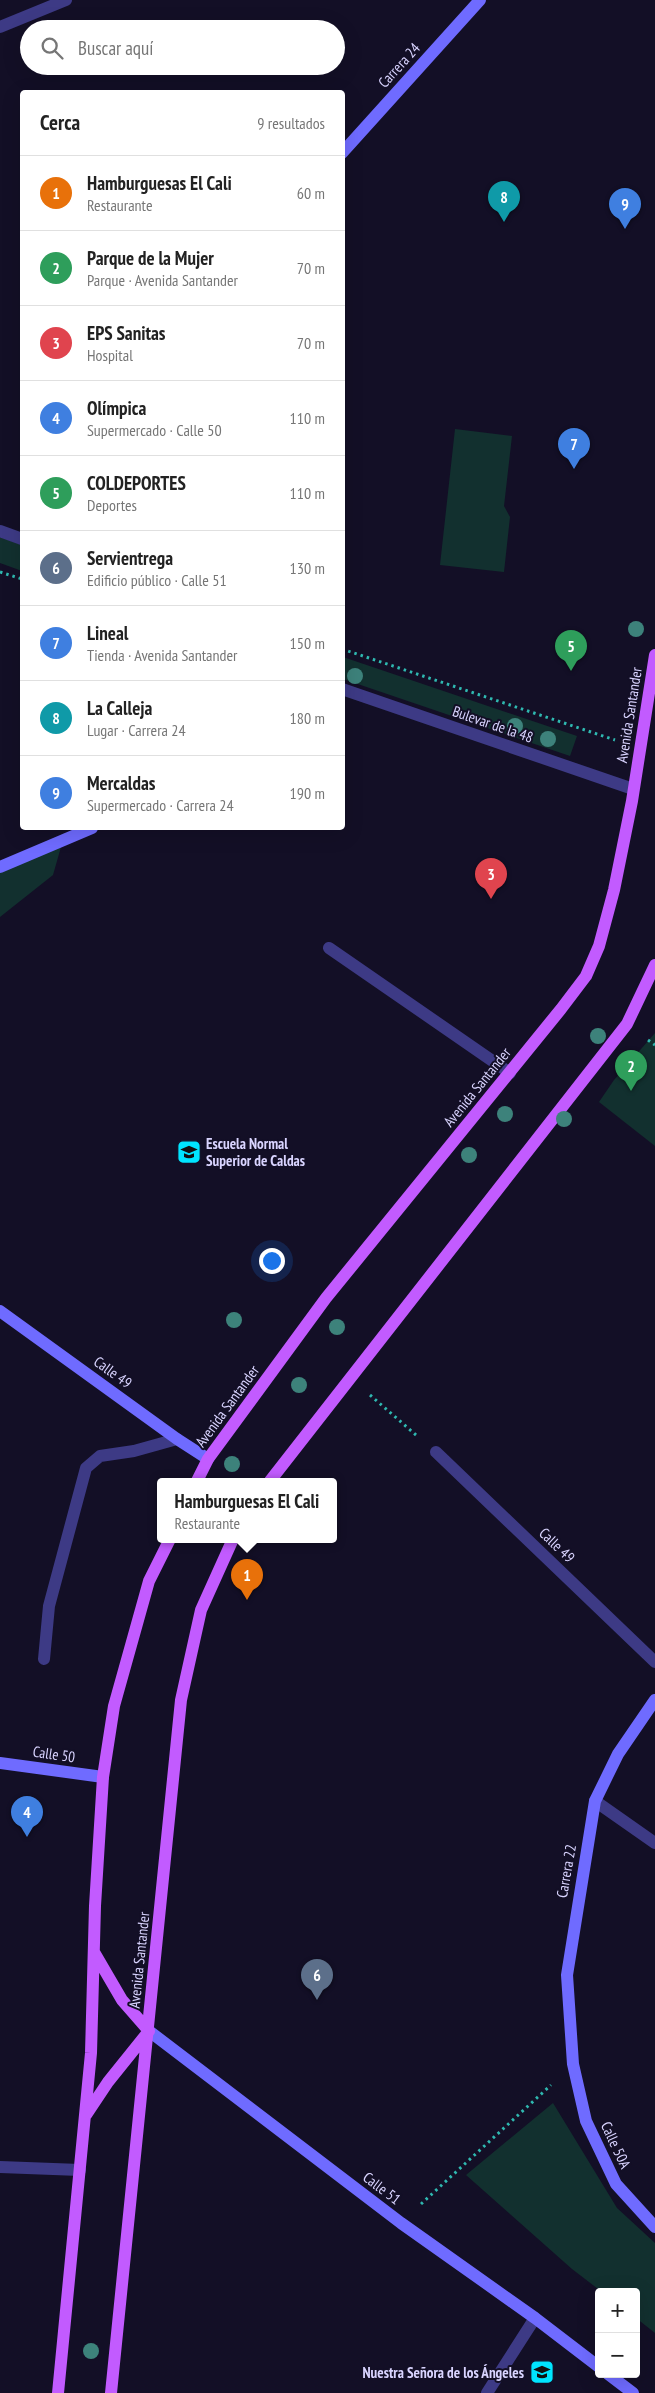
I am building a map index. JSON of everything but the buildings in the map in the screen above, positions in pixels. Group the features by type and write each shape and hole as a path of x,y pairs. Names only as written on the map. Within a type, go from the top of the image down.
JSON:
{"main road":[{"name":"Carrera 24","path":"345,150 480,0"},
{"name":"Avenida Santander","path":"199,1478 208,1459 326,1298 510,1073 586,976 599,946 614,890 633,790 655,655"},
{"path":"0,867 87,830"},
{"path":"272,1478 627,1024 655,965"},
{"name":"Calle 49","path":"0,1311 177,1439 208,1459"},
{"path":"58,2393 91,2053 103,1777 114,1706 149,1581 168,1543"},
{"name":"Avenida Santander","path":"111,2393 181,1700 201,1610 231,1543"},
{"name":"Carrera 22","path":"573,2064 567,1975 595,1801 618,1754 655,1700"},
{"name":"Calle 50","path":"0,1763 103,1777"},
{"path":"86,2115 108,2082 149,2031 122,2000 94,1952"},
{"name":"Calle 51","path":"149,2031 401,2223 535,2318 595,2364"},
{"name":"Calle 50A","path":"573,2064 586,2121 616,2184 655,2227"},
{"path":"613,2378 633,2393"}],"street":[{"path":"0,27 66,0"},
{"path":"1,534 20,538"},
{"name":"Bulevar de la 48","path":"345,690 633,790"},
{"path":"329,948 510,1073"},
{"path":"44,1659 49,1606 86,1468 100,1456 134,1451 177,1439"},
{"name":"Calle 49","path":"436,1452 655,1662"},
{"path":"595,1801 655,1843"},
{"path":"0,2167 80,2170"},
{"path":"487,2393 535,2318"}],"path":[{"path":"0,572 20,578"},
{"path":"345,650 640,748"},
{"path":"350,1377 436,1452"},
{"path":"401,2223 573,2064"}],"green space":[{"path":"455,429 512,436 504,506 510,517 504,572 440,565"},
{"path":"0,537 20,544 20,570 0,563"},
{"path":"345,658 577,736 570,756 345,680"},
{"path":"65,833 53,875 0,917 0,864"},
{"path":"655,1033 655,1146 599,1102 614,1080"},
{"path":"553,2103 617,2208 655,2243 655,2333 640,2321 640,2288 597,2288 572,2269 466,2175"}],"place":[{"name":"La Calleja","path":"504,222"},
{"name":"Mercaldas","path":"625,229"},
{"name":"Lineal","path":"574,469"},
{"name":"COLDEPORTES","path":"571,671"},
{"name":"EPS Sanitas","path":"491,899"},
{"name":"Parque de la Mujer","path":"631,1091"},
{"name":"Escuela Normal Superior de Caldas","path":"189,1152"},
{"name":"Hamburguesas El Cali","path":"247,1600"},
{"name":"Olímpica","path":"27,1837"},
{"name":"Servientrega","path":"317,2000"},
{"name":"Nuestra Señora de los Ángeles","path":"542,2372"}]}
